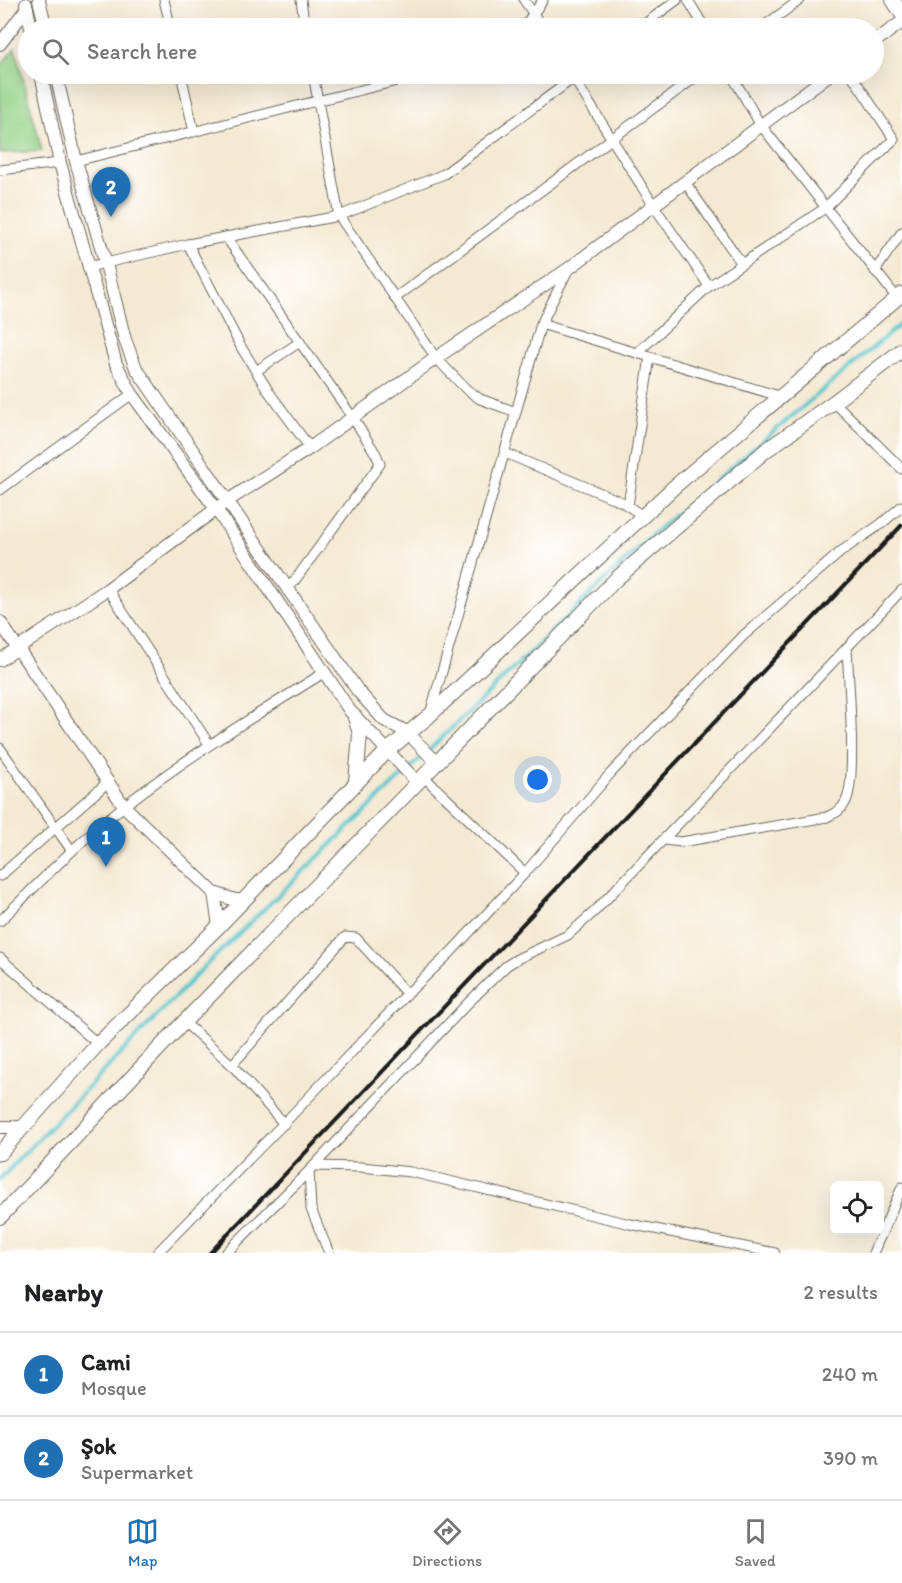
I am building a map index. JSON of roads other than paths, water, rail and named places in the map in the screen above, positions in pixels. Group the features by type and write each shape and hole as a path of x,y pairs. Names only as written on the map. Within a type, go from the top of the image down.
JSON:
{"main road":[{"path":"893,0 902,14"},
{"path":"0,1153 98,1044 219,926 356,782 411,736 429,716 674,487 899,296"},
{"path":"0,1217 434,760 616,579 765,451 902,350"},
{"path":"355,717 360,734 356,782"}],"street":[{"path":"41,0 44,18"},
{"path":"165,0 169,18"},
{"path":"301,0 304,18"},
{"path":"524,0 536,18"},
{"path":"530,18 543,0"},
{"path":"653,18 677,0"},
{"path":"688,0 699,18"},
{"path":"775,18 800,0"},
{"path":"0,44 26,4"},
{"path":"884,34 902,22"},
{"path":"43,84 60,163 88,267 116,364 132,394 216,509 355,717 390,755 525,873"},
{"path":"58,84 76,161 125,340 136,368 357,691 384,720 411,736 434,760"},
{"path":"183,84 194,132"},
{"path":"314,84 339,216 436,358 466,389 480,399 516,412"},
{"path":"76,161 386,84"},
{"path":"88,267 188,244 339,216 444,174 563,84"},
{"path":"580,84 654,206 709,286"},
{"path":"395,298 686,84"},
{"path":"737,84 760,124 875,271 899,296"},
{"path":"0,660 108,589 227,501 310,448 436,358 568,269 816,84"},
{"path":"636,353 709,286 825,208 894,139 858,84"},
{"path":"0,170 60,163"},
{"path":"685,182 742,264"},
{"path":"875,271 902,231"},
{"path":"226,237 353,418 380,464 287,591"},
{"path":"188,244 241,346 310,448"},
{"path":"429,716 541,324 568,269"},
{"path":"541,324 782,397"},
{"path":"256,371 300,342"},
{"path":"628,506 650,357"},
{"path":"0,490 132,394"},
{"path":"834,402 902,469"},
{"path":"505,453 628,506 643,516"},
{"path":"157,1253 284,1124 406,994 451,951 525,873 610,774 744,635 843,550 872,531 902,506"},
{"path":"108,589 209,744"},
{"path":"226,1253 311,1169 467,1004 506,966 568,935 594,912 902,590"},
{"path":"0,622 124,806 214,893 235,900 244,900"},
{"path":"664,840 681,842 827,816 838,812 846,802 850,788 847,647"},
{"path":"0,921 72,851 124,806 209,744 325,672"},
{"path":"0,748 72,851"},
{"path":"0,876 108,782"},
{"path":"214,893 219,926"},
{"path":"232,1065 345,937 356,938 406,994"},
{"path":"0,958 98,1044"},
{"path":"184,1022 232,1065 284,1124"},
{"path":"0,1127 24,1127"},
{"path":"311,1169 361,1167 411,1172 731,1248 775,1253"},
{"path":"311,1169 311,1209 328,1253"},
{"path":"873,1253 902,1186"}],"waterway":[{"path":"0,1179 203,968 654,533 902,323"}],"railway":[{"path":"210,1253 902,525"}],"place":[{"name":"Şok","path":"111,217"},
{"name":"Cami","path":"106,867"}]}
